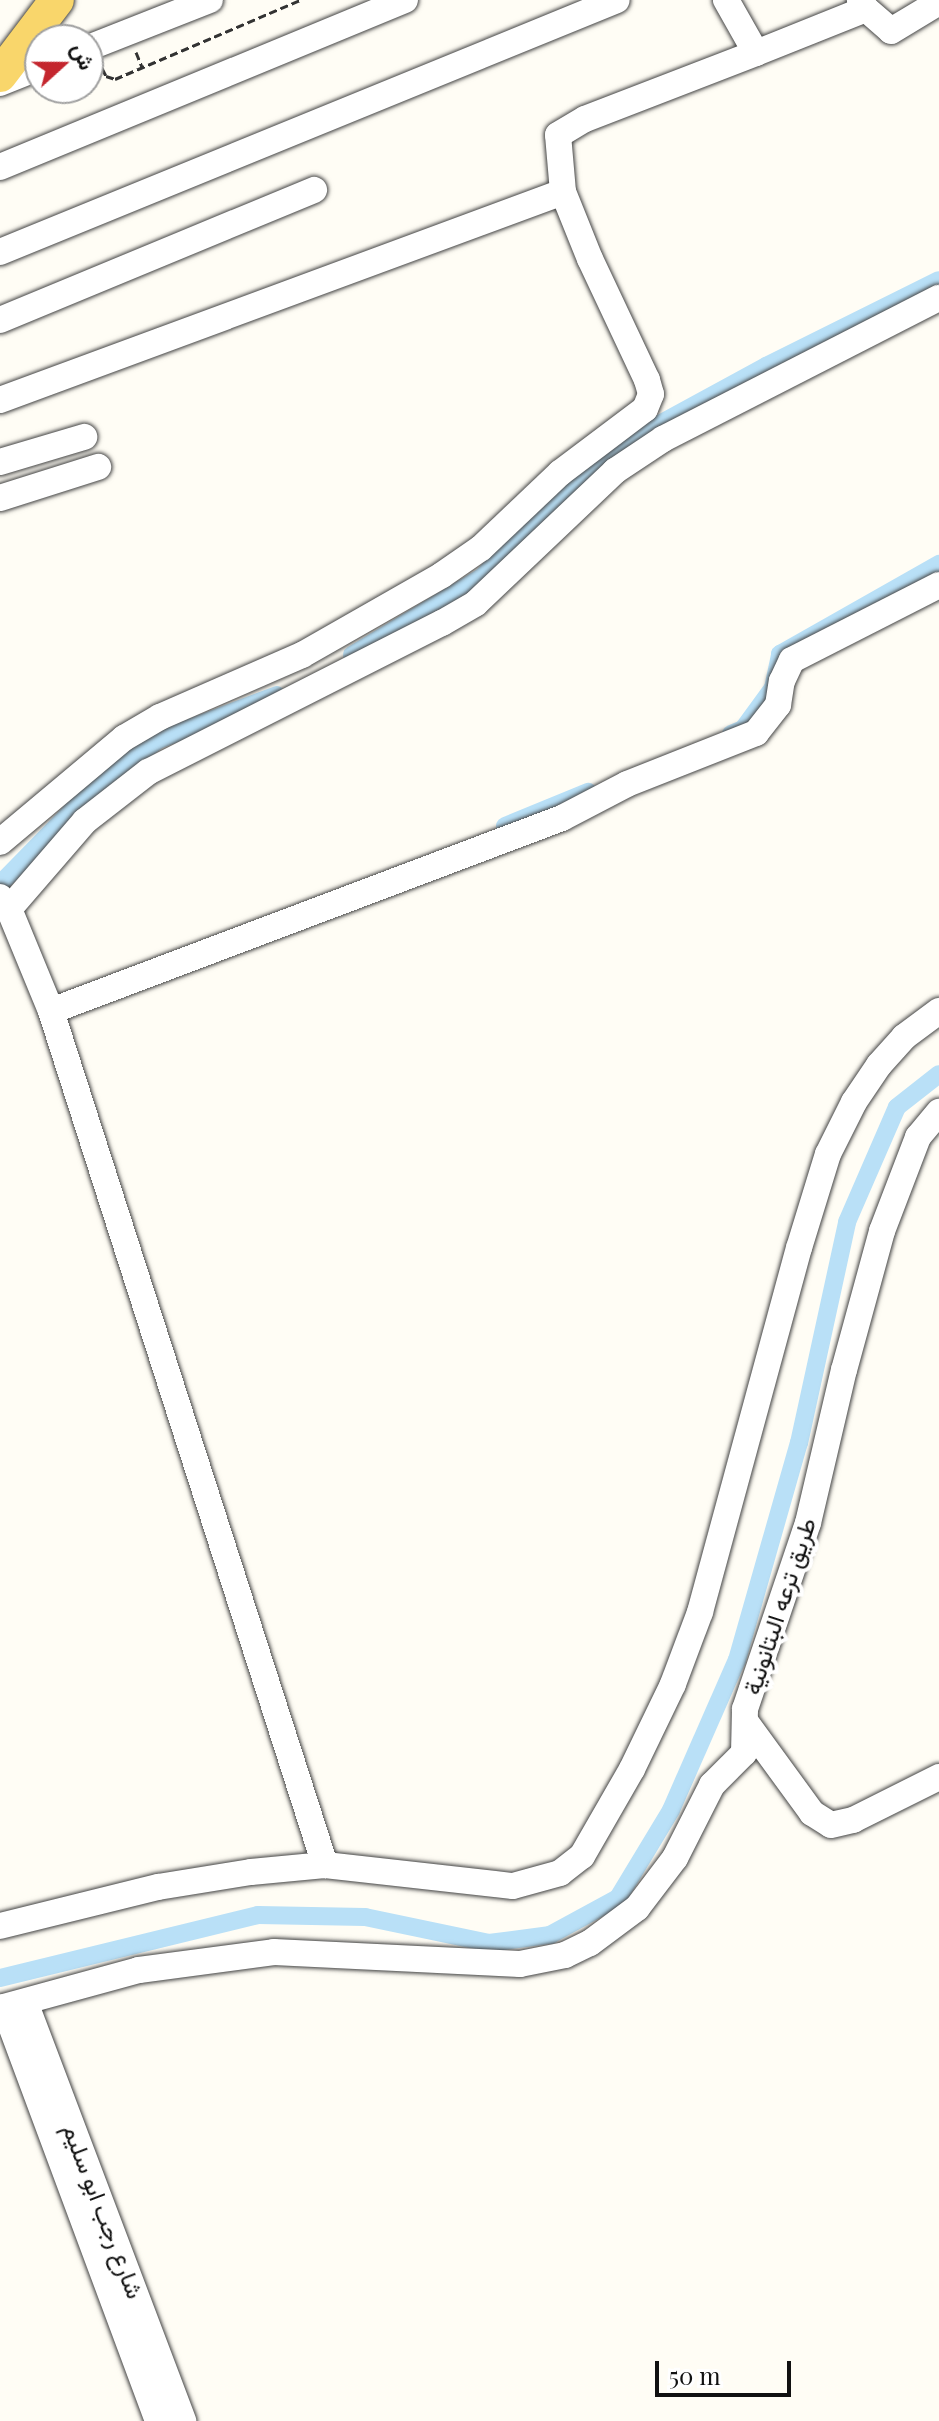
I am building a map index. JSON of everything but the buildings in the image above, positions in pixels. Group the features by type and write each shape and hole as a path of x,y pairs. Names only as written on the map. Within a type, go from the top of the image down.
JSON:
{"main road":[{"path":"0,75 57,0"}],"street":[{"path":"104,42 210,0"},
{"path":"0,167 405,0"},
{"path":"0,252 617,0"},
{"path":"726,0 756,53"},
{"path":"0,842 124,738 160,717 302,655 442,575 481,548 560,473 645,409 651,394 647,380 590,259 563,192 556,145 563,129 756,53 863,5 891,31 939,2"},
{"path":"0,83 24,73"},
{"path":"0,320 314,190"},
{"path":"0,400 563,192"},
{"path":"325,1865 51,1011 4,902 85,821 148,772 476,603 615,471 663,439 939,298"},
{"path":"0,462 84,437"},
{"path":"0,498 98,467"},
{"path":"51,1011 562,818 627,784 756,733 778,705 782,681 792,660 939,585"},
{"path":"0,1926 158,1887 251,1872 325,1865 513,1886 560,1873 582,1856 596,1837 673,1684 700,1612 803,1234 828,1154 847,1115 879,1065 904,1037 939,1011"},
{"name":"طريق ترعه البتانونية","path":"10,2006 139,1970 274,1952 520,1964 565,1955 616,1926 654,1887 675,1858 712,1785 744,1753 745,1709 808,1523 844,1370 889,1212 918,1137 939,1112"},
{"path":"745,1721 812,1813 831,1825 842,1824 939,1777"},
{"name":"شارع رجب ابو سليم","path":"10,2006 158,2421"},
{"name":"شارع رجب ابو سليم","path":"10,2006 183,2421"}],"path":[{"path":"104,72 115,79 300,0"}],"waterway":[{"path":"352,655 482,577 557,499 647,431 766,366 939,280"},
{"path":"731,734 743,729 773,688 780,654 939,564"},
{"path":"0,884 93,789 158,740 277,695"},
{"path":"505,826 588,792"},
{"path":"0,1978 258,1915 365,1917 489,1943 550,1935 618,1898 671,1810 737,1660 799,1443 847,1222 897,1107 939,1074"}]}
